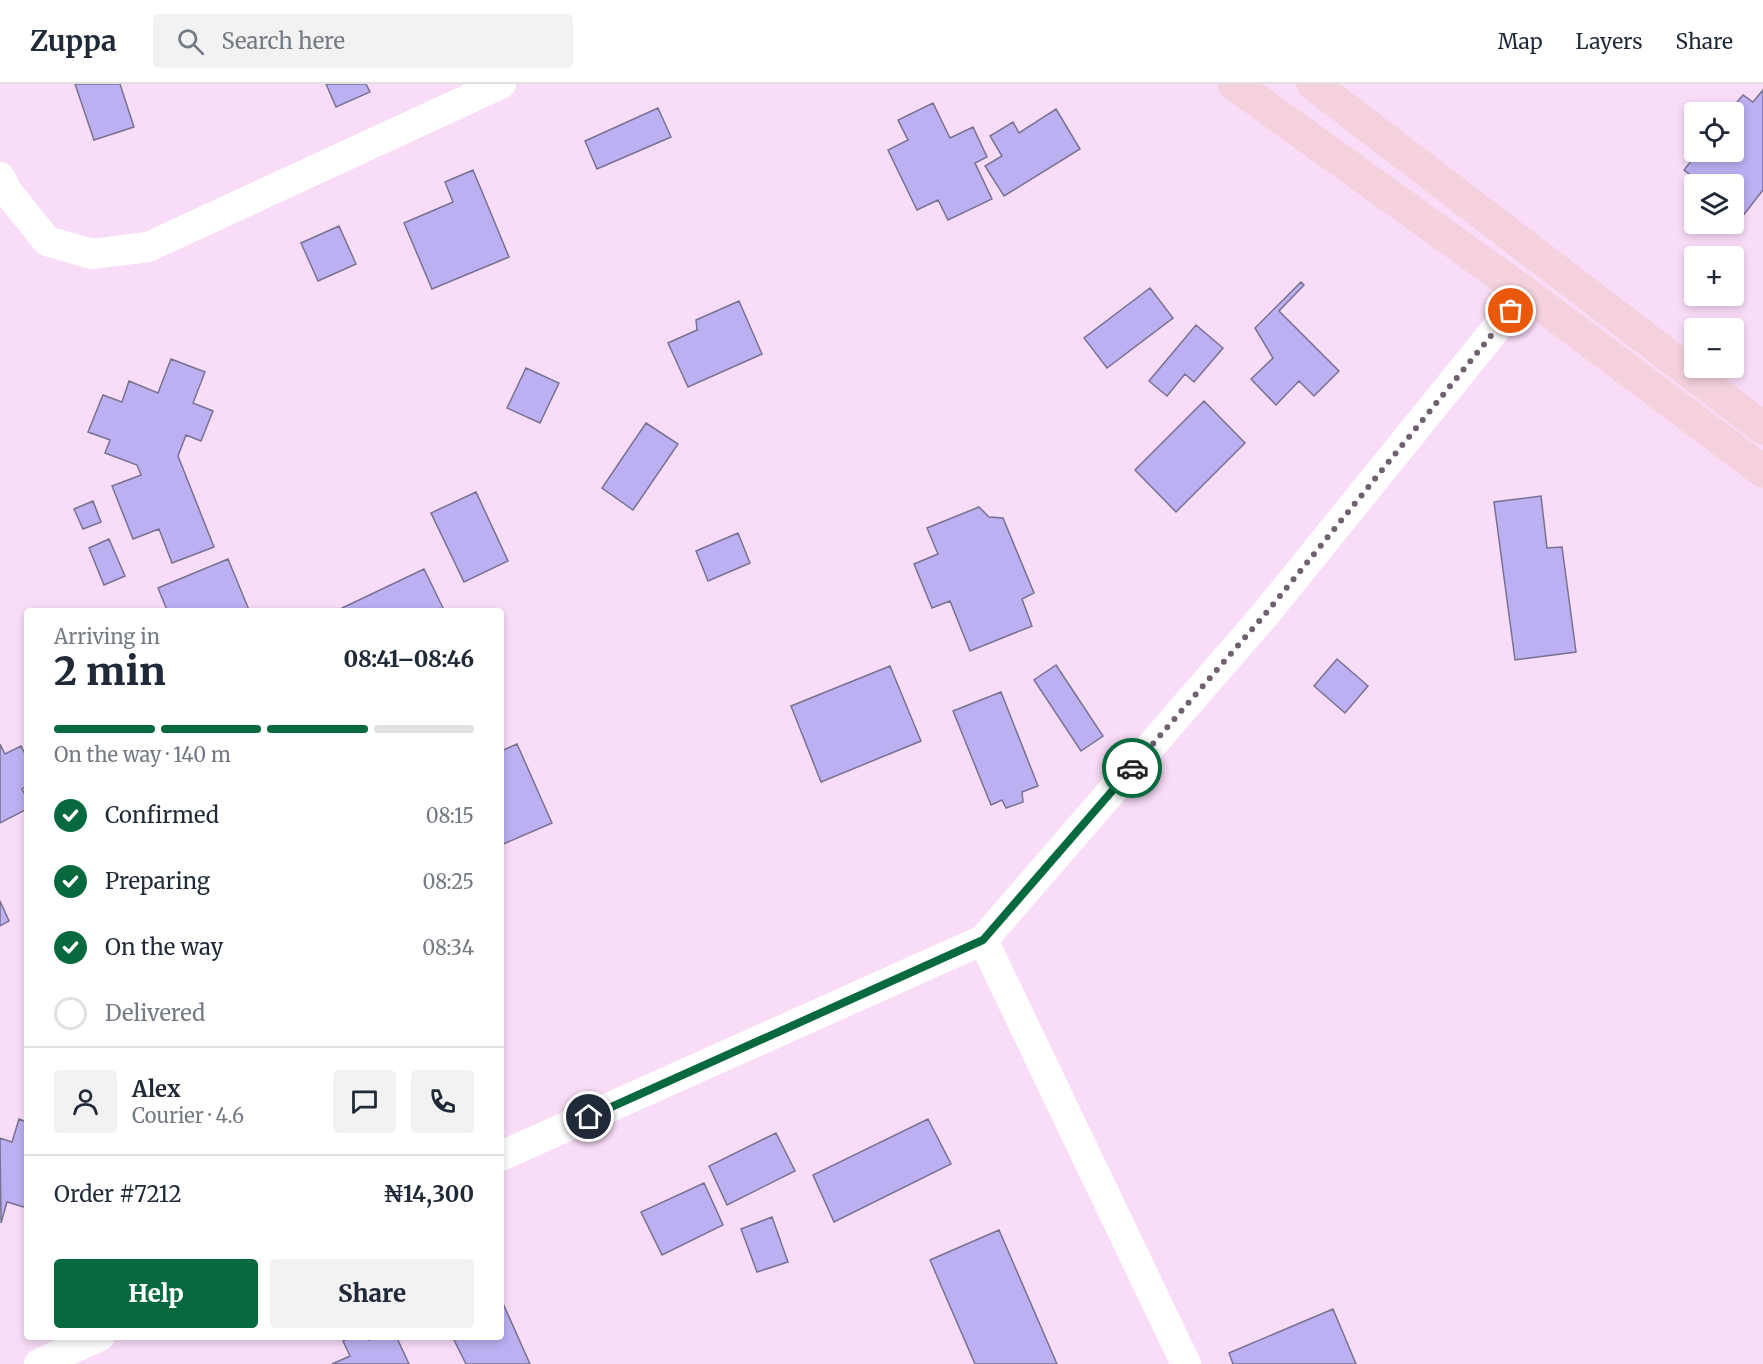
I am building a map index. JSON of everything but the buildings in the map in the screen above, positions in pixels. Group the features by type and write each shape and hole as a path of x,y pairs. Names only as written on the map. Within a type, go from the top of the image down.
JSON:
{"main road":[{"path":"1234,84 1525,293 1763,471"},
{"path":"1313,84 1763,428"}],"street":[{"path":"0,177 7,191 47,241 92,254 148,248 501,84"},
{"path":"504,1155 983,940 1267,612 1525,293"},
{"path":"983,940 1186,1364"},
{"path":"39,1364 91,1340"}],"way so far":[{"path":"1132,768 1267,612 1511,311"}],"route":[{"path":"589,1117 983,940 1132,768"}]}
